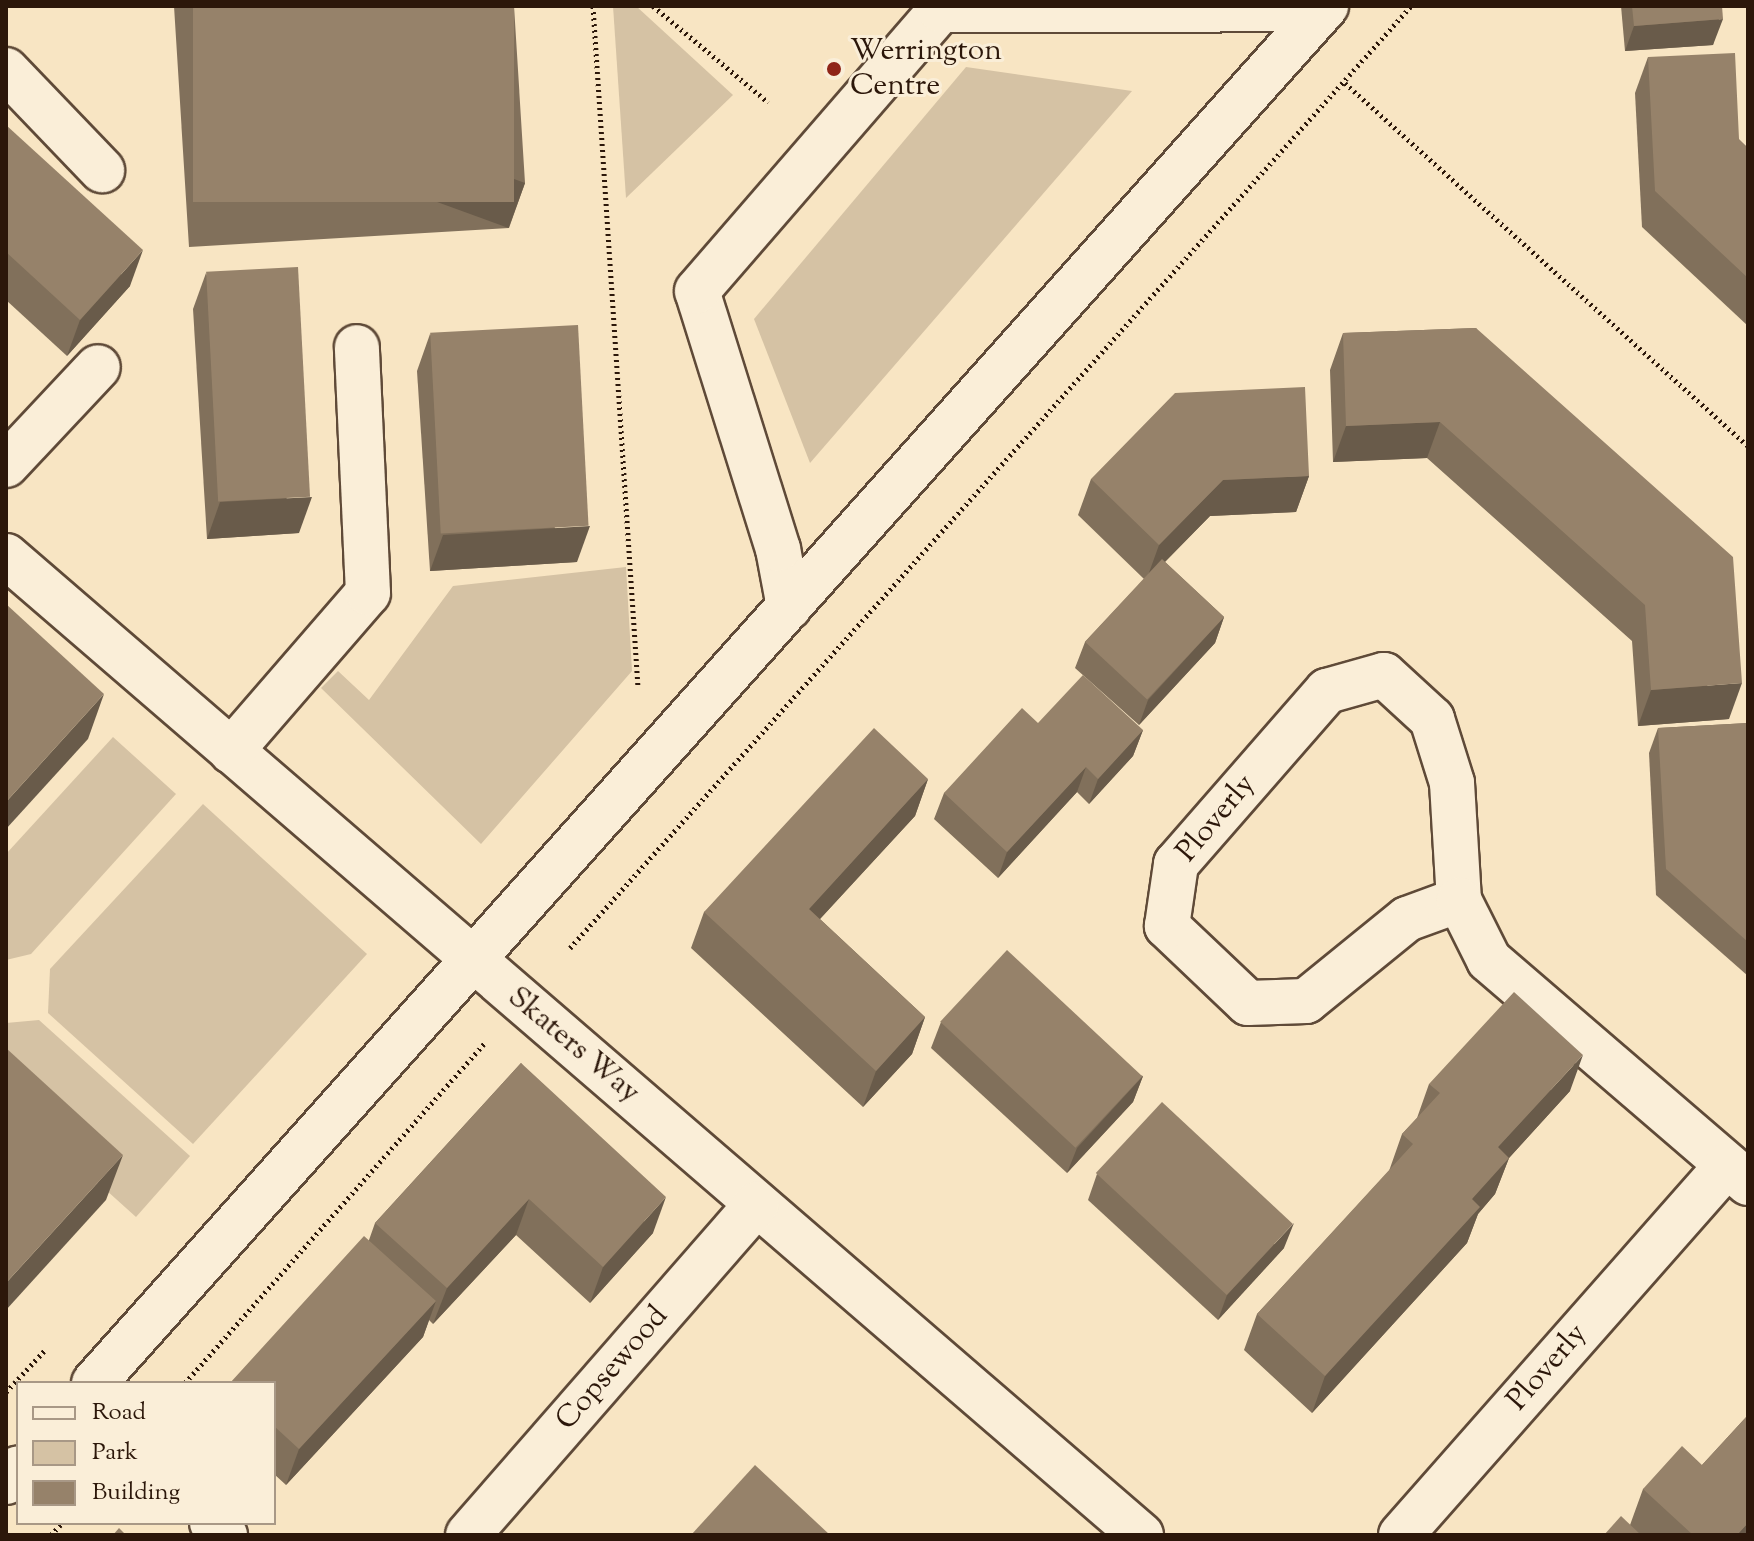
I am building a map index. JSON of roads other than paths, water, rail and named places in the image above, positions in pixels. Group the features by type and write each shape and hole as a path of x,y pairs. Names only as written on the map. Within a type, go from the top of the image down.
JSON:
{"street":[{"path":"96,1381 1325,8"},
{"path":"789,607 778,549 697,291 940,10 1325,8"},
{"path":"6,70 102,170"},
{"path":"231,751 368,593 357,347"},
{"path":"6,465 98,367"},
{"name":"Skaters Way","path":"6,556 1141,1535"},
{"name":"Ploverly","path":"1401,1535 1738,1174 1489,960 1459,900 1452,783 1432,719 1384,675 1327,691 1176,864 1167,926 1248,1003 1306,1001 1407,919 1459,900"},
{"name":"Copsewood","path":"468,1535 757,1204"}],"place":[{"name":"Werrington Centre","path":"834,69"}]}
